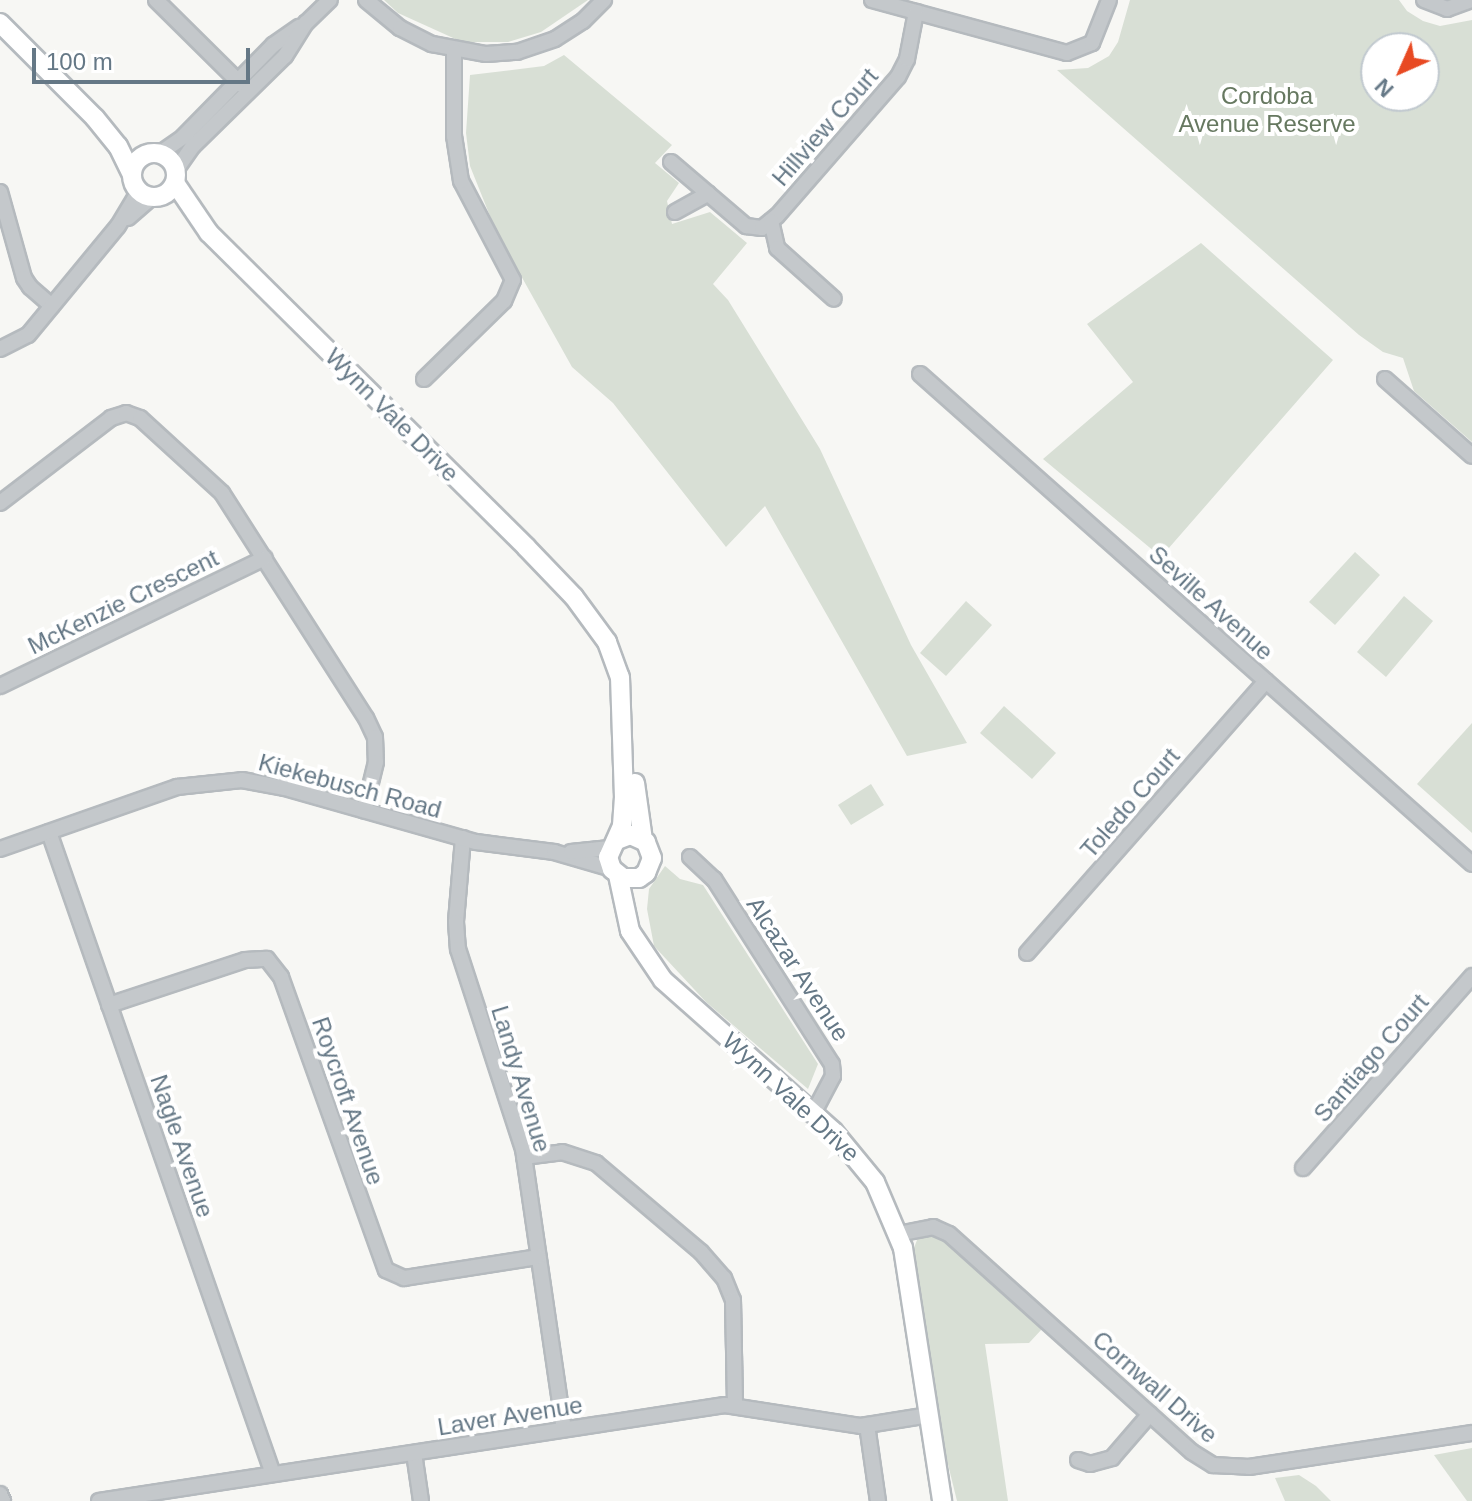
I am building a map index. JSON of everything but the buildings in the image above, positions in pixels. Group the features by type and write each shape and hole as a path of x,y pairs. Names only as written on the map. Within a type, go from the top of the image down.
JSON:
{"main road":[{"name":"Wynn Vale Drive","path":"1,26 95,118 118,146 145,190 209,233 574,597 605,624 621,647 629,668 635,798 643,840"},
{"name":"Wynn Vale Drive","path":"95,118 170,160 175,177 209,233"},
{"path":"155,154 139,160 145,190 175,177"},
{"name":"Wynn Vale Drive","path":"574,597 613,653 620,677 624,797 622,826 614,844"},
{"path":"630,835 643,840 652,858 646,873 630,879 615,872 614,844 630,835"},
{"name":"Wynn Vale Drive","path":"615,872 626,921 670,987 813,1114 867,1169 898,1234 942,1501"},
{"name":"Wynn Vale Drive","path":"644,952 635,903 646,873"}],"street":[{"path":"156,0 244,86"},
{"path":"155,154 183,137 285,56 306,23 330,0"},
{"path":"366,0 414,36 454,51 505,54 538,46 570,31 604,0"},
{"path":"872,0 1067,53 1092,43 1109,0"},
{"path":"1424,0 1447,9 1472,0"},
{"name":"Hillview Court","path":"671,162 746,226 762,228 898,77 907,59 916,12"},
{"path":"424,379 504,301 513,280 461,181 454,136 454,51"},
{"path":"175,177 193,146 244,86"},
{"path":"0,349 22,340 145,190"},
{"path":"0,192 24,278 52,306"},
{"path":"675,212 708,194"},
{"name":"Hillview Court","path":"771,221 777,248 834,299"},
{"name":"Seville Avenue","path":"920,374 1472,864"},
{"path":"1385,379 1472,456"},
{"path":"0,503 111,418 133,414 222,493 375,737 376,762 364,811"},
{"name":"McKenzie Crescent","path":"0,686 265,558"},
{"name":"Toledo Court","path":"1027,953 1266,681"},
{"name":"Kiekebusch Road","path":"0,849 177,787 242,780 285,788 463,838 554,852 615,872"},
{"name":"Nagle Avenue","path":"49,832 273,1474"},
{"name":"Landy Avenue","path":"463,838 456,922 458,949 524,1157 564,1429"},
{"name":"Kiekebusch Road","path":"554,852 614,844"},
{"name":"Alcazar Avenue","path":"690,857 714,879 832,1064 833,1076 813,1114"},
{"name":"Roycroft Avenue","path":"109,1005 245,960 267,959 275,965 281,977 386,1270 404,1278 538,1257"},
{"name":"Santiago Court","path":"1303,1168 1472,976"},
{"path":"524,1157 562,1152 596,1163 714,1266 733,1300 735,1405"},
{"name":"Cornwall Drive","path":"898,1234 933,1227 949,1234 1203,1460 1234,1469 1472,1433"},
{"name":"Laver Avenue","path":"99,1501 735,1405 867,1425 929,1415"},
{"path":"1078,1460 1090,1464 1112,1458 1150,1414"},
{"path":"867,1425 878,1501"},
{"path":"414,1453 421,1501"},
{"path":"0,1494 3,1501"}],"green space":[{"path":"384,0 588,0 541,32 508,42 462,42 398,13"},
{"name":"Cordoba Avenue Reserve","path":"1130,0 1399,0 1407,11 1423,21 1440,26 1472,20 1472,442 1414,391 1403,358 1383,352 1359,335 1057,70 1088,68 1109,56 1118,42"},
{"path":"564,55 672,145 655,163 679,183 667,201 672,224 710,212 747,243 713,284 728,300 820,449 911,645 967,743 907,756 765,506 726,547 613,403 572,367 496,231 470,166 466,133 470,75 544,66"},
{"path":"1201,243 1333,360 1161,557 1043,459 1133,382 1087,324"},
{"path":"1355,552 1380,575 1335,625 1309,602"},
{"path":"1404,596 1433,621 1386,677 1357,652"},
{"path":"966,601 992,625 946,676 920,653"},
{"path":"1004,706 1056,753 1032,779 980,733"},
{"path":"1472,723 1472,833 1417,784"},
{"path":"871,784 884,805 851,825 838,805"},
{"path":"665,866 680,879 703,885 818,1064 808,1089 706,1002 654,946 647,909 649,889"},
{"path":"925,1235 938,1236 1042,1329 1029,1343 985,1344 1008,1501 957,1501 941,1436 912,1253 917,1240"},
{"path":"1472,1448 1472,1501 1467,1501 1434,1455"},
{"path":"1299,1475 1331,1501 1285,1501 1275,1478"}]}
